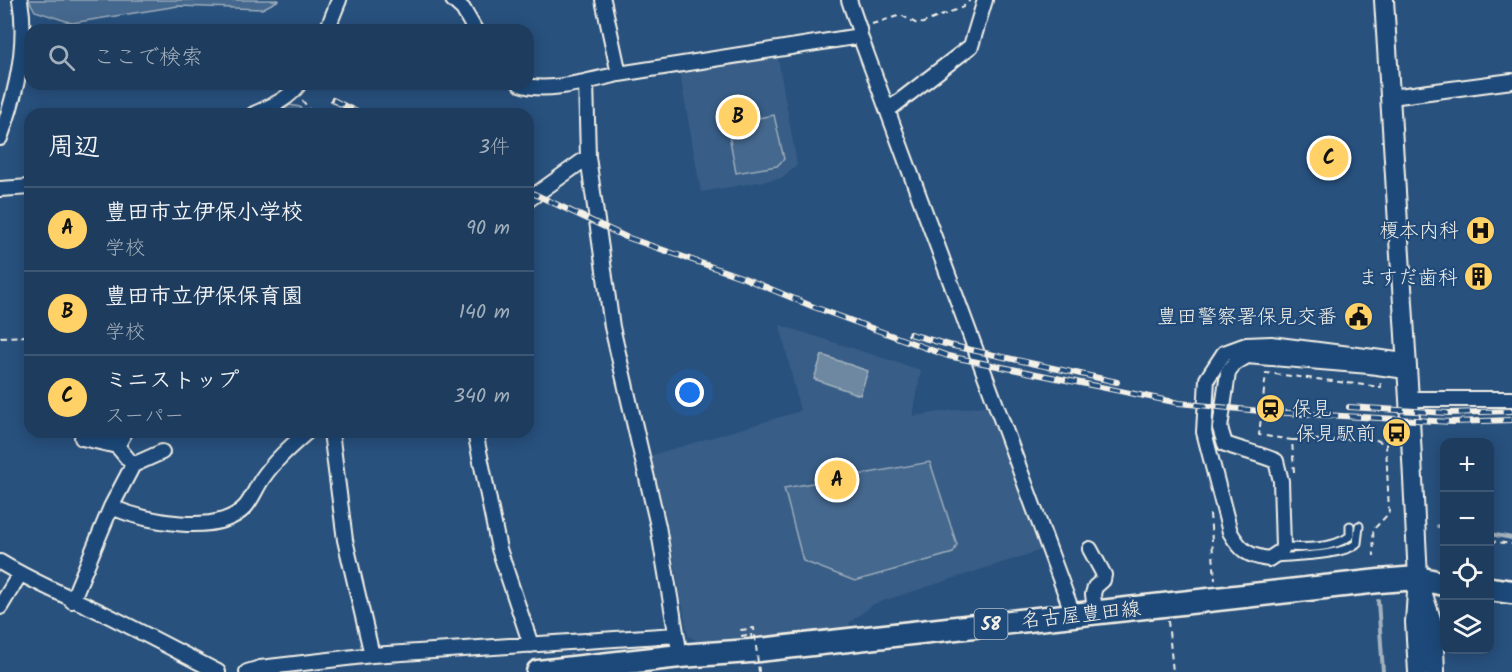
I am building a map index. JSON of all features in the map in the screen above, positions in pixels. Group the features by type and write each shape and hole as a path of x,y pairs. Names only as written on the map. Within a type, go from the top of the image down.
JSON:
{"main road":[{"name":"名古屋豊田線","path":"538,672 678,645 750,651 1418,578 1440,583"},
{"path":"1494,590 1512,592"}],"street":[{"path":"0,138 8,116 20,66 23,18 20,0"},
{"path":"329,24 339,0"},
{"path":"453,0 463,9 472,24"},
{"path":"603,0 619,74"},
{"path":"849,0 888,110 1084,613"},
{"path":"888,110 971,46 985,0"},
{"path":"1384,0 1409,399 1418,578 1414,622 1418,672"},
{"path":"534,88 586,82 619,74 859,33"},
{"path":"1391,97 1512,81"},
{"path":"246,672 260,668 372,655 531,645 678,645 658,526 612,327 588,158 586,82"},
{"path":"268,108 279,103 294,90"},
{"path":"534,197 588,158"},
{"path":"0,189 24,187"},
{"path":"1271,344 1406,366 1369,366 1246,356 1234,364 1227,373 1220,428 1225,444 1276,461 1281,481 1283,547 1269,559 1253,556 1238,547 1230,532 1204,432 1207,378 1224,353 1246,345 1271,344"},
{"path":"1409,399 1512,399"},
{"path":"82,438 117,446 133,465"},
{"path":"117,446 122,438"},
{"path":"111,507 184,524 198,524 227,518 245,507 262,479 301,438"},
{"path":"332,438 345,540 372,655"},
{"path":"476,438 499,549 531,645"},
{"path":"72,601 111,507 133,465 162,452"},
{"path":"1084,613 1095,587 1103,579 1104,574 1090,549"},
{"path":"0,562 72,601 110,617 218,672"},
{"path":"0,607 20,574"},
{"path":"1418,578 1432,625 1436,672"}],"lane":[{"path":"1283,547 1308,547 1345,540 1350,536 1350,526"},
{"path":"1269,559 1340,552 1351,548 1357,543 1359,526"}],"path":[{"path":"859,33 888,17 901,15 917,24 963,7 970,0"},
{"path":"299,90 309,108"},
{"path":"0,338 24,336"},
{"path":"1374,556 1373,530 1389,513 1386,444 1374,439 1292,440 1259,435 1266,373 1381,387 1380,380"},
{"path":"1292,440 1294,476"},
{"path":"1494,542 1512,544"},
{"path":"1166,606 1173,672"},
{"path":"752,640 751,634 742,636 741,630 754,628 759,672"}],"shaded area":[{"path":"29,0 279,0 262,9 178,6 72,23 35,11"},
{"path":"777,52 797,165 783,178 701,192 679,69"},
{"path":"290,105 301,108 286,108"},
{"path":"774,115 784,159 777,166 736,173 727,124"},
{"path":"780,325 921,370 913,416 989,405 1045,549 874,604 849,623 851,631 699,642 688,636 663,503 649,456 800,411"},
{"path":"822,355 868,371 860,395 814,379"},
{"path":"930,462 957,545 953,553 855,581 803,561 784,488"}],"waterway":[{"path":"1494,535 1512,538"},
{"path":"1378,601 1383,672"}],"railway":[{"path":"333,100 349,108"},
{"path":"534,194 626,237 744,278 814,307 948,356 1179,403 1270,412 1452,422 1512,420"},
{"path":"910,334 949,345 1117,382"},
{"path":"1349,407 1448,413 1512,411"}],"place":[{"name":"豊田市立伊保保育園","path":"738,117"},
{"name":"ミニストップ","path":"1329,158"},
{"name":"榎本内科","path":"1480,230"},
{"name":"ますだ歯科","path":"1479,277"},
{"name":"豊田警察署保見交番","path":"1358,316"},
{"name":"保見","path":"1271,408"},
{"name":"保見駅前","path":"1397,433"},
{"name":"豊田市立伊保小学校","path":"837,480"}]}
